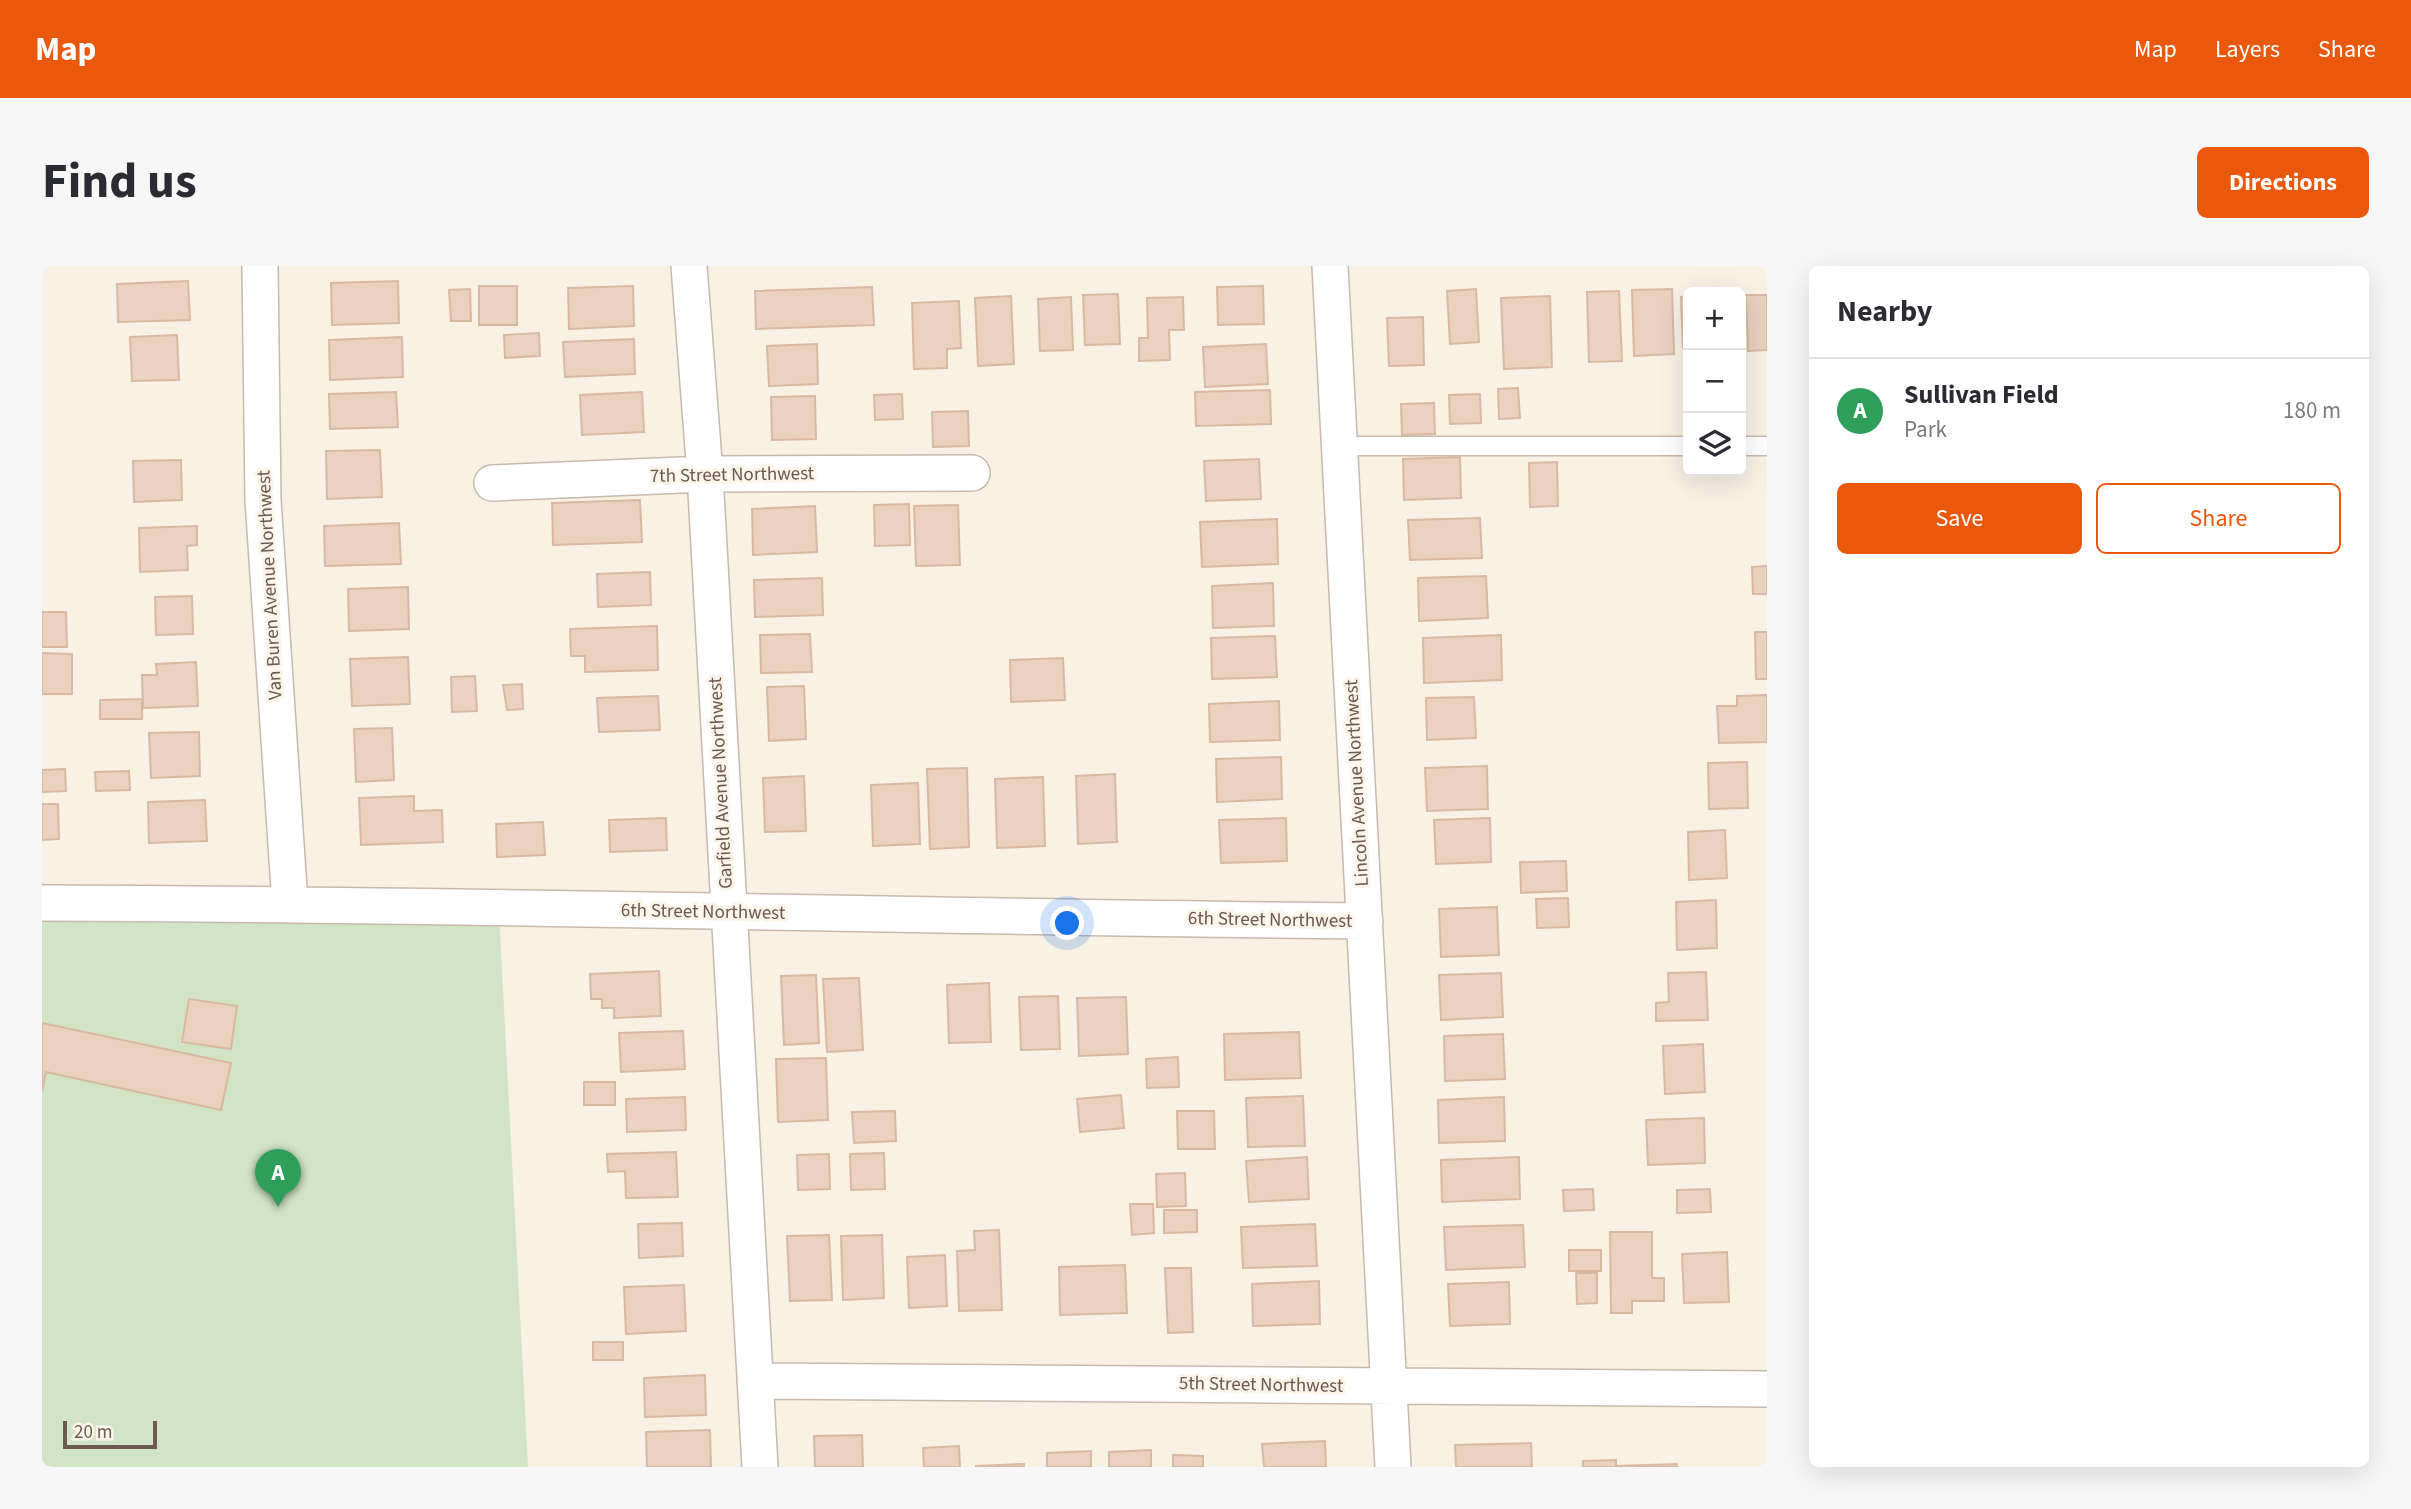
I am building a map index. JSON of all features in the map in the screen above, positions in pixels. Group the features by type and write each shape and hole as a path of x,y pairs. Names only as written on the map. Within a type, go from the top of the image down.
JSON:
{"street":[{"name":"Van Buren Avenue Northwest","path":"260,266 263,500 290,904"},
{"name":"Garfield Avenue Northwest","path":"689,266 705,474 760,1467"},
{"name":"Lincoln Avenue Northwest","path":"1330,266 1393,1467"},
{"name":"7th Street Northwest","path":"492,483 705,474 972,473"},
{"name":"6th Street Northwest","path":"42,903 290,904 1365,921"},
{"name":"5th Street Northwest","path":"755,1381 1767,1389"}],"lane":[{"path":"1339,446 1683,446"},
{"path":"1746,446 1767,446"}],"green space":[{"path":"42,908 499,913 528,1467 42,1467"}],"building":[{"path":"188,281 190,320 118,322 117,284"},
{"path":"398,281 399,323 332,325 331,283"},
{"path":"479,286 517,286 517,325 479,325"},
{"path":"633,286 634,326 569,329 568,288"},
{"path":"1263,286 1264,324 1218,325 1217,287"},
{"path":"872,287 874,325 756,329 755,291"},
{"path":"470,289 471,321 451,321 449,290"},
{"path":"1476,289 1479,342 1450,344 1447,291"},
{"path":"1672,289 1674,354 1634,356 1632,290"},
{"path":"1619,291 1622,361 1589,362 1587,292"},
{"path":"1118,294 1120,344 1085,345 1083,295"},
{"path":"1746,295 1767,295 1767,350 1748,351"},
{"path":"1011,296 1014,364 978,366 975,298"},
{"path":"1550,296 1552,367 1504,369 1501,298"},
{"path":"1071,297 1073,350 1040,351 1038,299"},
{"path":"1183,297 1184,330 1169,330 1170,360 1139,361 1139,338 1148,338 1147,298"},
{"path":"1681,297 1683,297 1683,348"},
{"path":"959,301 961,348 947,349 947,368 914,369 912,303"},
{"path":"1423,317 1424,365 1389,366 1387,318"},
{"path":"539,333 540,356 505,358 504,335"},
{"path":"177,335 179,380 132,381 130,337"},
{"path":"402,337 403,377 330,380 329,340"},
{"path":"634,339 635,374 565,377 563,342"},
{"path":"817,344 818,384 769,386 767,346"},
{"path":"1266,344 1268,384 1205,387 1203,347"},
{"path":"1518,388 1520,418 1499,419 1498,389"},
{"path":"1270,390 1271,424 1196,426 1195,392"},
{"path":"396,392 398,427 330,429 329,394"},
{"path":"642,392 644,432 582,435 580,395"},
{"path":"902,394 903,419 875,420 874,395"},
{"path":"1480,394 1481,423 1450,424 1449,395"},
{"path":"815,396 816,439 772,440 771,397"},
{"path":"1434,403 1435,434 1402,435 1401,404"},
{"path":"968,411 969,446 933,447 932,412"},
{"path":"380,450 382,497 327,499 326,451"},
{"path":"1460,457 1461,498 1404,500 1403,459"},
{"path":"1259,459 1261,499 1206,501 1204,461"},
{"path":"181,460 182,500 134,502 133,461"},
{"path":"1557,462 1558,506 1530,507 1529,463"},
{"path":"640,500 642,542 553,545 552,503"},
{"path":"909,504 910,545 875,546 874,505"},
{"path":"958,505 960,565 916,566 914,506"},
{"path":"815,506 817,552 753,555 752,509"},
{"path":"1480,518 1482,558 1410,560 1408,520"},
{"path":"1277,519 1278,564 1202,567 1200,522"},
{"path":"399,523 401,564 325,566 324,526"},
{"path":"197,526 197,545 187,546 188,570 140,572 139,528"},
{"path":"1767,566 1767,594 1753,594 1752,567"},
{"path":"650,572 651,605 598,607 597,574"},
{"path":"1486,576 1488,618 1419,621 1418,578"},
{"path":"822,578 823,615 755,617 754,580"},
{"path":"1273,583 1274,626 1213,628 1212,586"},
{"path":"408,587 409,629 349,631 348,589"},
{"path":"192,596 193,634 156,635 155,597"},
{"path":"42,612 66,612 67,647 42,647"},
{"path":"657,626 658,670 585,672 585,656 571,656 570,629"},
{"path":"1755,632 1767,632 1767,679 1756,679"},
{"path":"810,634 812,672 761,673 760,635"},
{"path":"1501,635 1502,680 1424,683 1423,638"},
{"path":"1275,636 1277,677 1212,679 1211,638"},
{"path":"42,653 72,654 72,694 42,694"},
{"path":"408,657 410,704 352,706 350,659"},
{"path":"1063,658 1065,700 1011,702 1010,660"},
{"path":"196,662 198,706 143,708 142,675 157,675 156,664"},
{"path":"475,676 477,711 452,712 451,677"},
{"path":"522,684 523,709 507,710 503,685"},
{"path":"804,686 806,739 769,741 767,687"},
{"path":"1767,695 1767,742 1719,743 1717,706 1737,706 1737,696"},
{"path":"658,696 660,730 599,732 597,698"},
{"path":"1474,697 1476,738 1427,740 1426,698"},
{"path":"142,699 142,719 100,719 100,700"},
{"path":"1279,701 1280,740 1210,742 1209,704"},
{"path":"392,728 394,780 356,782 354,729"},
{"path":"199,732 200,776 151,778 149,733"},
{"path":"1281,757 1282,799 1217,802 1216,759"},
{"path":"1747,762 1748,808 1709,809 1708,763"},
{"path":"1487,766 1488,809 1427,811 1425,768"},
{"path":"967,768 969,847 930,849 927,769"},
{"path":"65,769 66,791 42,792 42,770"},
{"path":"129,771 130,790 96,791 95,772"},
{"path":"1115,774 1117,842 1078,844 1076,776"},
{"path":"804,776 806,831 765,832 763,778"},
{"path":"1043,777 1045,846 997,848 995,779"},
{"path":"918,783 920,844 873,846 871,785"},
{"path":"414,796 414,811 442,810 443,842 361,845 359,798"},
{"path":"205,800 207,841 149,843 148,802"},
{"path":"42,804 58,804 59,839 42,840"},
{"path":"666,818 667,850 610,852 609,820"},
{"path":"1286,818 1287,861 1221,863 1219,820"},
{"path":"1490,818 1491,862 1436,864 1434,820"},
{"path":"543,822 545,855 497,857 496,824"},
{"path":"1725,830 1727,878 1689,880 1688,832"},
{"path":"1566,861 1567,891 1521,893 1520,862"},
{"path":"1568,898 1569,927 1537,928 1536,899"},
{"path":"1716,900 1717,948 1677,950 1676,902"},
{"path":"1497,907 1499,955 1441,957 1439,909"},
{"path":"659,971 661,1016 614,1018 614,1008 602,1008 602,999 591,999 590,974"},
{"path":"1706,972 1708,1020 1656,1021 1656,1003 1669,1002 1668,973"},
{"path":"1501,973 1503,1017 1441,1020 1439,975"},
{"path":"816,975 819,1043 784,1045 781,976"},
{"path":"859,978 863,1050 827,1052 823,979"},
{"path":"989,983 991,1042 949,1043 947,985"},
{"path":"1058,996 1060,1049 1021,1050 1019,997"},
{"path":"1126,997 1128,1054 1079,1056 1077,998"},
{"path":"189,999 237,1006 231,1049 182,1042"},
{"path":"42,1023 231,1063 221,1110 46,1072 42,1092"},
{"path":"683,1031 685,1069 621,1072 619,1033"},
{"path":"1299,1032 1301,1078 1225,1080 1224,1034"},
{"path":"1503,1034 1505,1079 1445,1081 1444,1036"},
{"path":"1703,1044 1705,1092 1665,1094 1663,1046"},
{"path":"1178,1057 1179,1087 1147,1088 1146,1059"},
{"path":"826,1058 828,1120 778,1122 776,1059"},
{"path":"584,1082 615,1082 615,1105 584,1105"},
{"path":"1121,1095 1124,1128 1080,1132 1077,1099"},
{"path":"1303,1096 1305,1146 1248,1147 1246,1098"},
{"path":"685,1097 686,1130 627,1132 626,1099"},
{"path":"1504,1097 1505,1141 1439,1143 1438,1100"},
{"path":"895,1111 896,1141 854,1143 852,1112"},
{"path":"1177,1111 1214,1111 1215,1149 1178,1149"},
{"path":"1704,1118 1705,1163 1648,1165 1646,1120"},
{"path":"676,1152 678,1197 626,1198 625,1171 608,1172 607,1154"},
{"path":"884,1153 885,1189 851,1190 850,1154"},
{"path":"829,1154 830,1189 798,1190 797,1155"},
{"path":"1307,1157 1309,1199 1249,1202 1246,1161"},
{"path":"1519,1157 1520,1199 1442,1202 1441,1160"},
{"path":"1185,1173 1186,1206 1157,1207 1156,1174"},
{"path":"1593,1189 1594,1210 1564,1211 1563,1190"},
{"path":"1710,1189 1711,1212 1677,1213 1677,1190"},
{"path":"1130,1204 1153,1204 1154,1233 1132,1235"},
{"path":"1164,1210 1197,1210 1197,1232 1164,1233"},
{"path":"682,1223 683,1256 639,1258 638,1224"},
{"path":"1315,1224 1317,1266 1243,1268 1241,1227"},
{"path":"1523,1225 1525,1267 1446,1270 1444,1227"},
{"path":"999,1230 1002,1310 959,1311 957,1251 975,1250 974,1231"},
{"path":"1610,1232 1652,1232 1652,1278 1664,1278 1664,1301 1632,1301 1632,1313 1611,1313"},
{"path":"829,1235 832,1300 790,1301 787,1236"},
{"path":"882,1235 884,1298 843,1300 841,1236"},
{"path":"1569,1250 1601,1250 1601,1271 1569,1271"},
{"path":"1727,1252 1729,1302 1684,1303 1682,1254"},
{"path":"945,1255 947,1306 909,1308 907,1257"},
{"path":"1125,1265 1127,1313 1060,1315 1059,1267"},
{"path":"1165,1268 1191,1268 1193,1332 1168,1333"},
{"path":"1576,1273 1597,1273 1597,1303 1577,1304"},
{"path":"1319,1281 1320,1324 1253,1326 1252,1284"},
{"path":"1509,1282 1510,1324 1450,1326 1448,1284"},
{"path":"684,1285 686,1331 626,1334 624,1287"},
{"path":"593,1342 623,1342 623,1360 593,1360"},
{"path":"705,1375 706,1415 645,1417 644,1378"},
{"path":"710,1430 711,1467 647,1467 646,1432"},
{"path":"862,1435 863,1467 815,1467 814,1436"},
{"path":"1325,1441 1326,1467 1264,1467 1262,1444"},
{"path":"1531,1443 1532,1467 1456,1467 1455,1445"},
{"path":"959,1446 960,1467 924,1467 923,1448"},
{"path":"1151,1450 1151,1467 1109,1467 1109,1452"},
{"path":"1091,1451 1091,1467 1047,1467 1047,1453"},
{"path":"1173,1455 1203,1456 1203,1467 1173,1467"},
{"path":"1616,1460 1616,1467 1583,1467 1583,1461"},
{"path":"1024,1464 1024,1467 976,1467 976,1466"},
{"path":"1677,1464 1677,1467 1617,1467 1617,1466"}],"place":[{"name":"Sullivan Field","path":"278,1207"}]}
